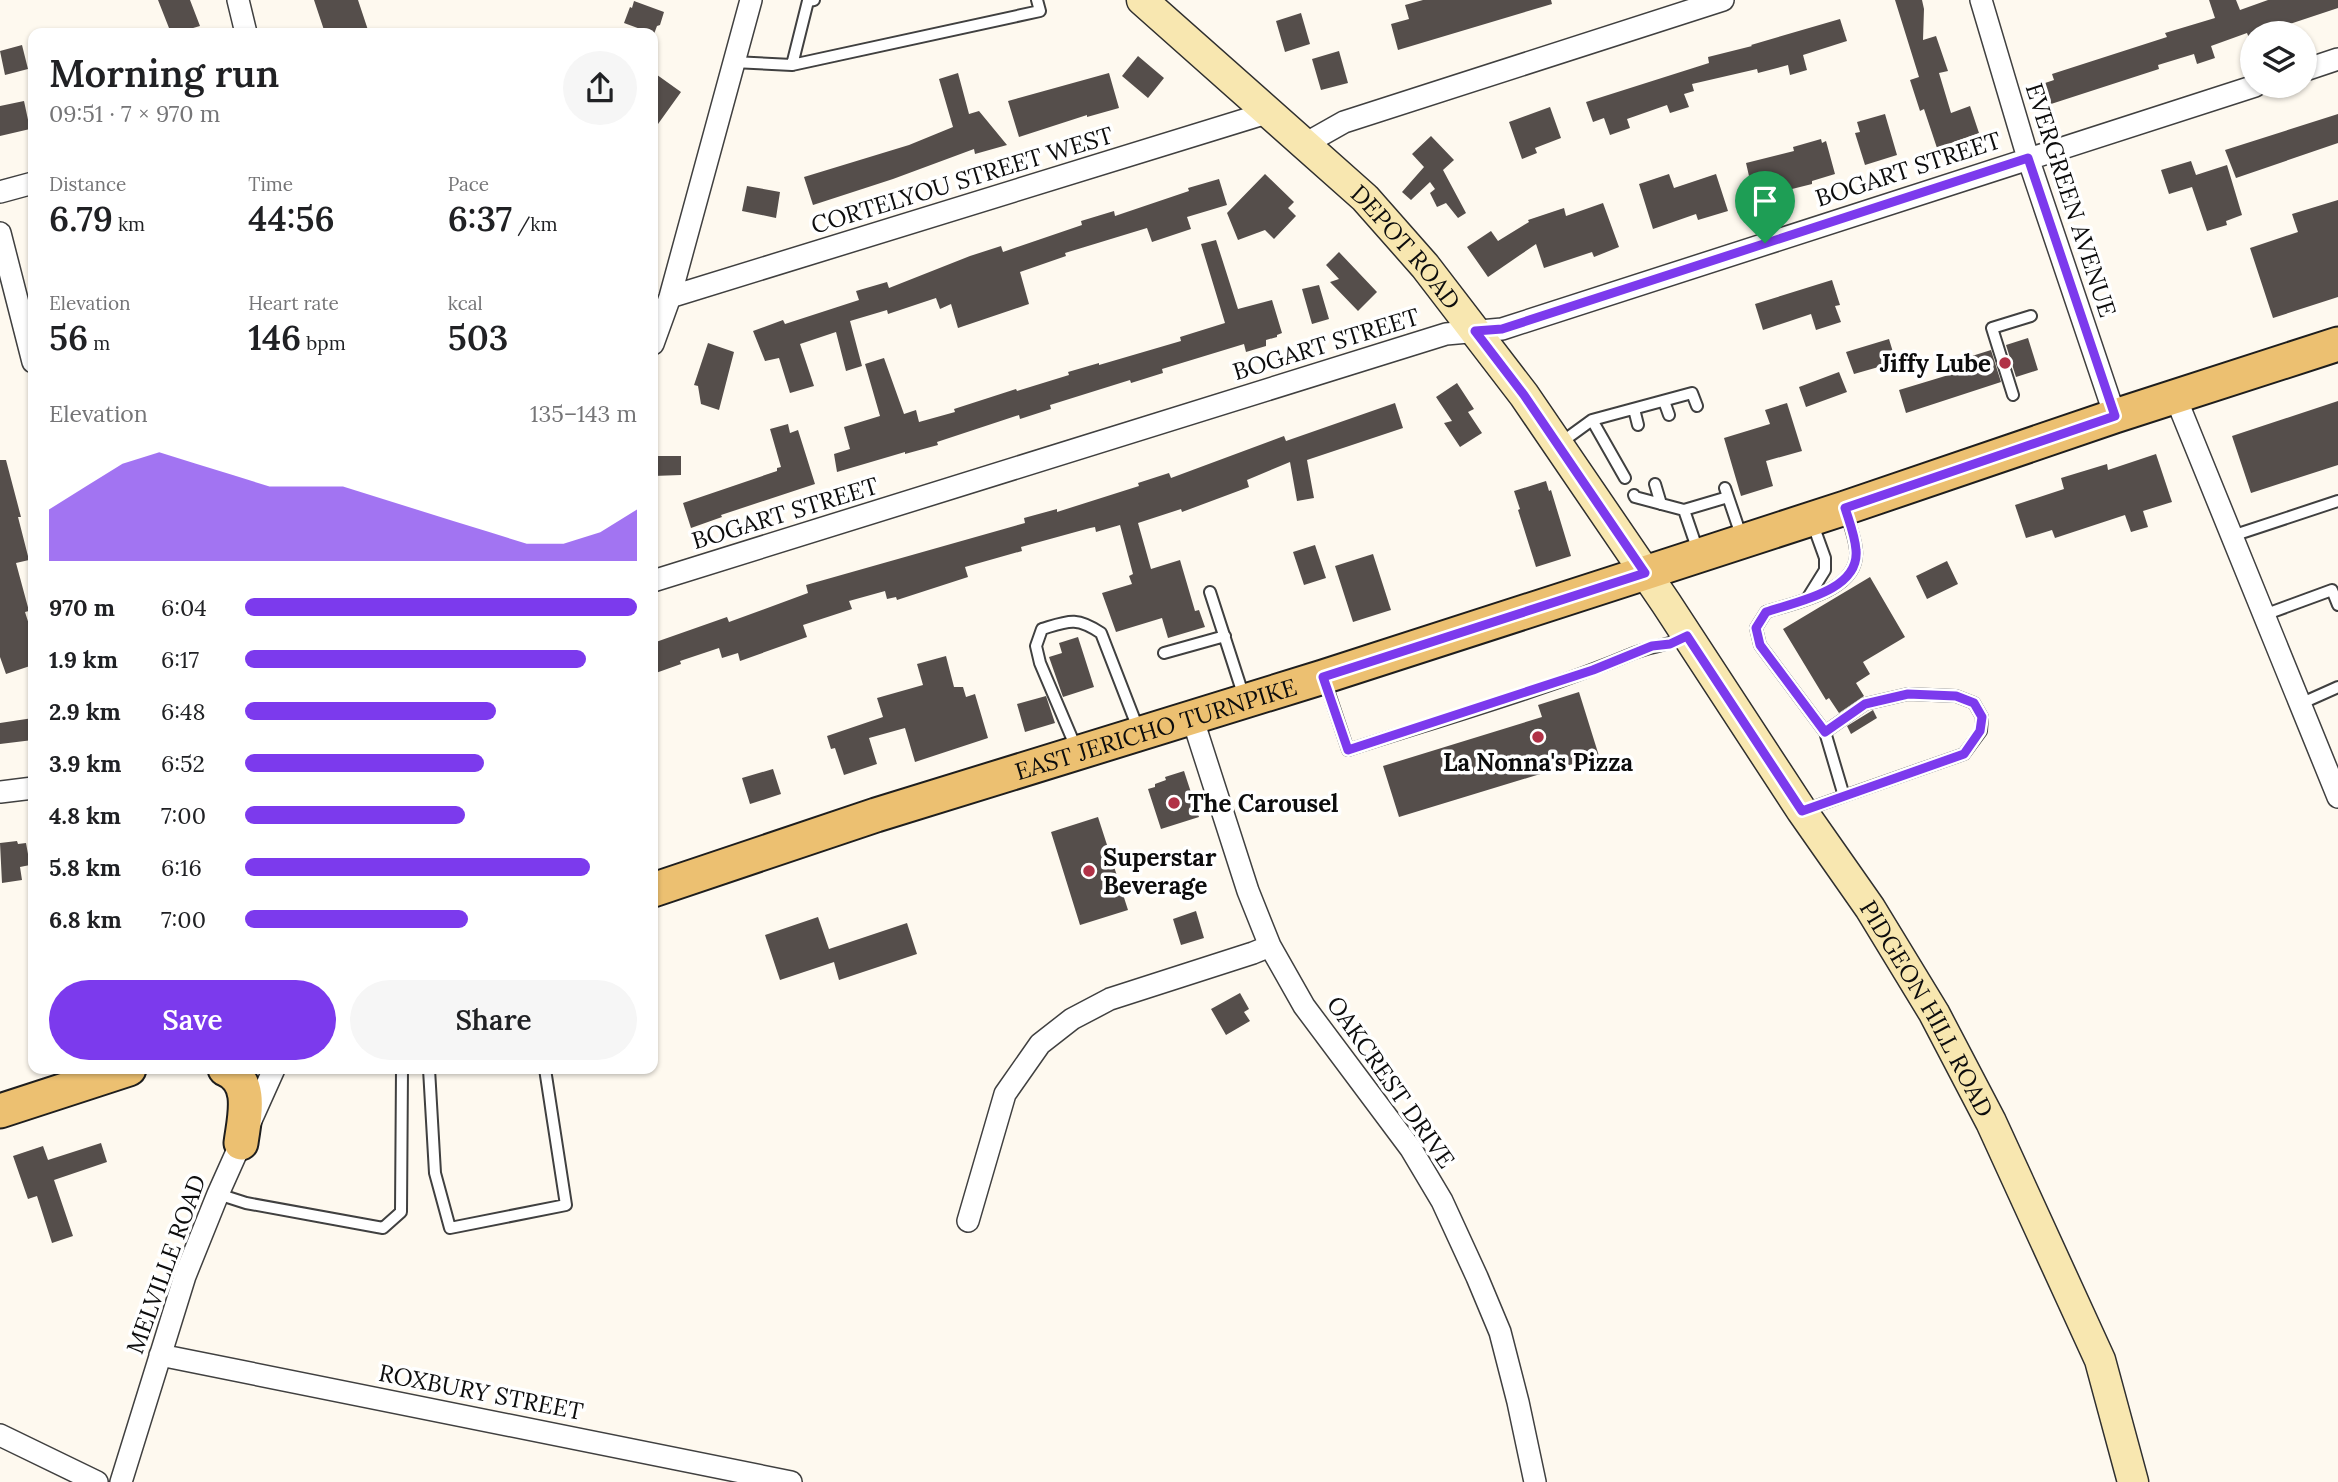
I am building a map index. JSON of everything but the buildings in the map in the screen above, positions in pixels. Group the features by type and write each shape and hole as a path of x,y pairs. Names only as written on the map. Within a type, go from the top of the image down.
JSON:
{"main road":[{"name":"EAST JERICHO TURNPIKE","path":"658,888 876,815 1323,677 1645,573 2338,344"},
{"path":"0,1111 114,1074"},
{"path":"234,1074 241,1082 246,1108 240,1143"}],"street":[{"path":"238,0 245,28"},
{"path":"658,330 670,297 751,0"},
{"name":"DEPOT ROAD","path":"1142,0 1365,198 1425,266 1524,395 1645,573"},
{"path":"1305,144 1344,122 1723,0"},
{"name":"EVERGREEN AVENUE","path":"1981,0 2028,158 2115,416"},
{"path":"2317,66 2338,60"},
{"name":"BOGART STREET","path":"658,579 1446,334 1502,329 2240,91"},
{"name":"CORTELYOU STREET WEST","path":"670,297 1270,112"},
{"path":"0,192 28,184"},
{"path":"0,233 28,342"},
{"path":"2175,396 2338,797"},
{"name":"PIDGEON HILL ROAD","path":"1645,573 1802,811 1877,919 1934,1013 1991,1122 2100,1360 2133,1482"},
{"name":"OAKCREST DRIVE","path":"1192,717 1248,891 1270,946 1304,1006 1411,1149 1442,1201 1478,1277 1500,1332 1535,1482"},
{"path":"0,792 28,789"},
{"path":"968,1221 1005,1094 1040,1044 1072,1019 1110,999 1253,954 1270,946"},
{"name":"MELVILLE ROAD","path":"121,1482 186,1276 218,1194 272,1074"},
{"name":"ROXBURY STREET","path":"160,1355 737,1476 791,1482"},
{"path":"0,1435 97,1482"}],"lane":[{"path":"792,65 808,1 814,0"},
{"path":"733,62 792,65 1040,11 1037,0"},
{"path":"2013,395 1992,328 2031,316"},
{"path":"1558,445 1592,420 1692,393 1697,406"},
{"path":"1664,401 1668,415"},
{"path":"1634,409 1638,425"},
{"path":"1592,420 1625,478"},
{"path":"1655,484 1661,504"},
{"path":"1634,495 1684,510 1698,502 1726,493 1743,541"},
{"path":"2232,536 2338,501"},
{"path":"1844,796 1825,732 1760,645 1756,628 1766,612 1807,599 1841,584 1852,572 1856,550 1845,508"},
{"path":"1684,510 1700,555"},
{"path":"1807,599 1825,570 1825,558 1811,519"},
{"path":"2264,615 2332,590 2338,605"},
{"path":"1210,592 1245,700"},
{"path":"1079,753 1040,663 1036,646 1042,629 1071,620 1079,621 1101,633 1140,734"},
{"path":"1164,653 1224,636"},
{"path":"1323,677 1348,750 1593,670 1652,646 1670,644 1687,636"},
{"path":"2300,704 2338,687"},
{"path":"1802,811 1964,754 1980,731 1982,717 1974,703 1956,696 1908,694 1865,704 1825,732"},
{"path":"218,1194 246,1203 383,1228 401,1212 402,1074"},
{"path":"429,1074 435,1173 450,1228 566,1205 546,1074"}],"place":[{"name":"Jiffy Lube","path":"2005,363"},
{"name":"La Nonna's Pizza","path":"1538,737"},
{"name":"The Carousel","path":"1174,803"},
{"name":"Superstar Beverage","path":"1089,871"}],"route":[{"path":"2028,158 2115,416 1845,508 1856,550 1852,572 1841,584 1807,599 1766,612 1756,628 1760,645 1825,732 1865,704 1908,694 1956,696 1974,703 1982,717 1980,731 1964,754 1802,811 1687,636 1670,644 1652,646 1593,670 1348,750 1323,677 1645,573 1524,395 1475,331 1502,329 1765,243 2028,158"}]}
